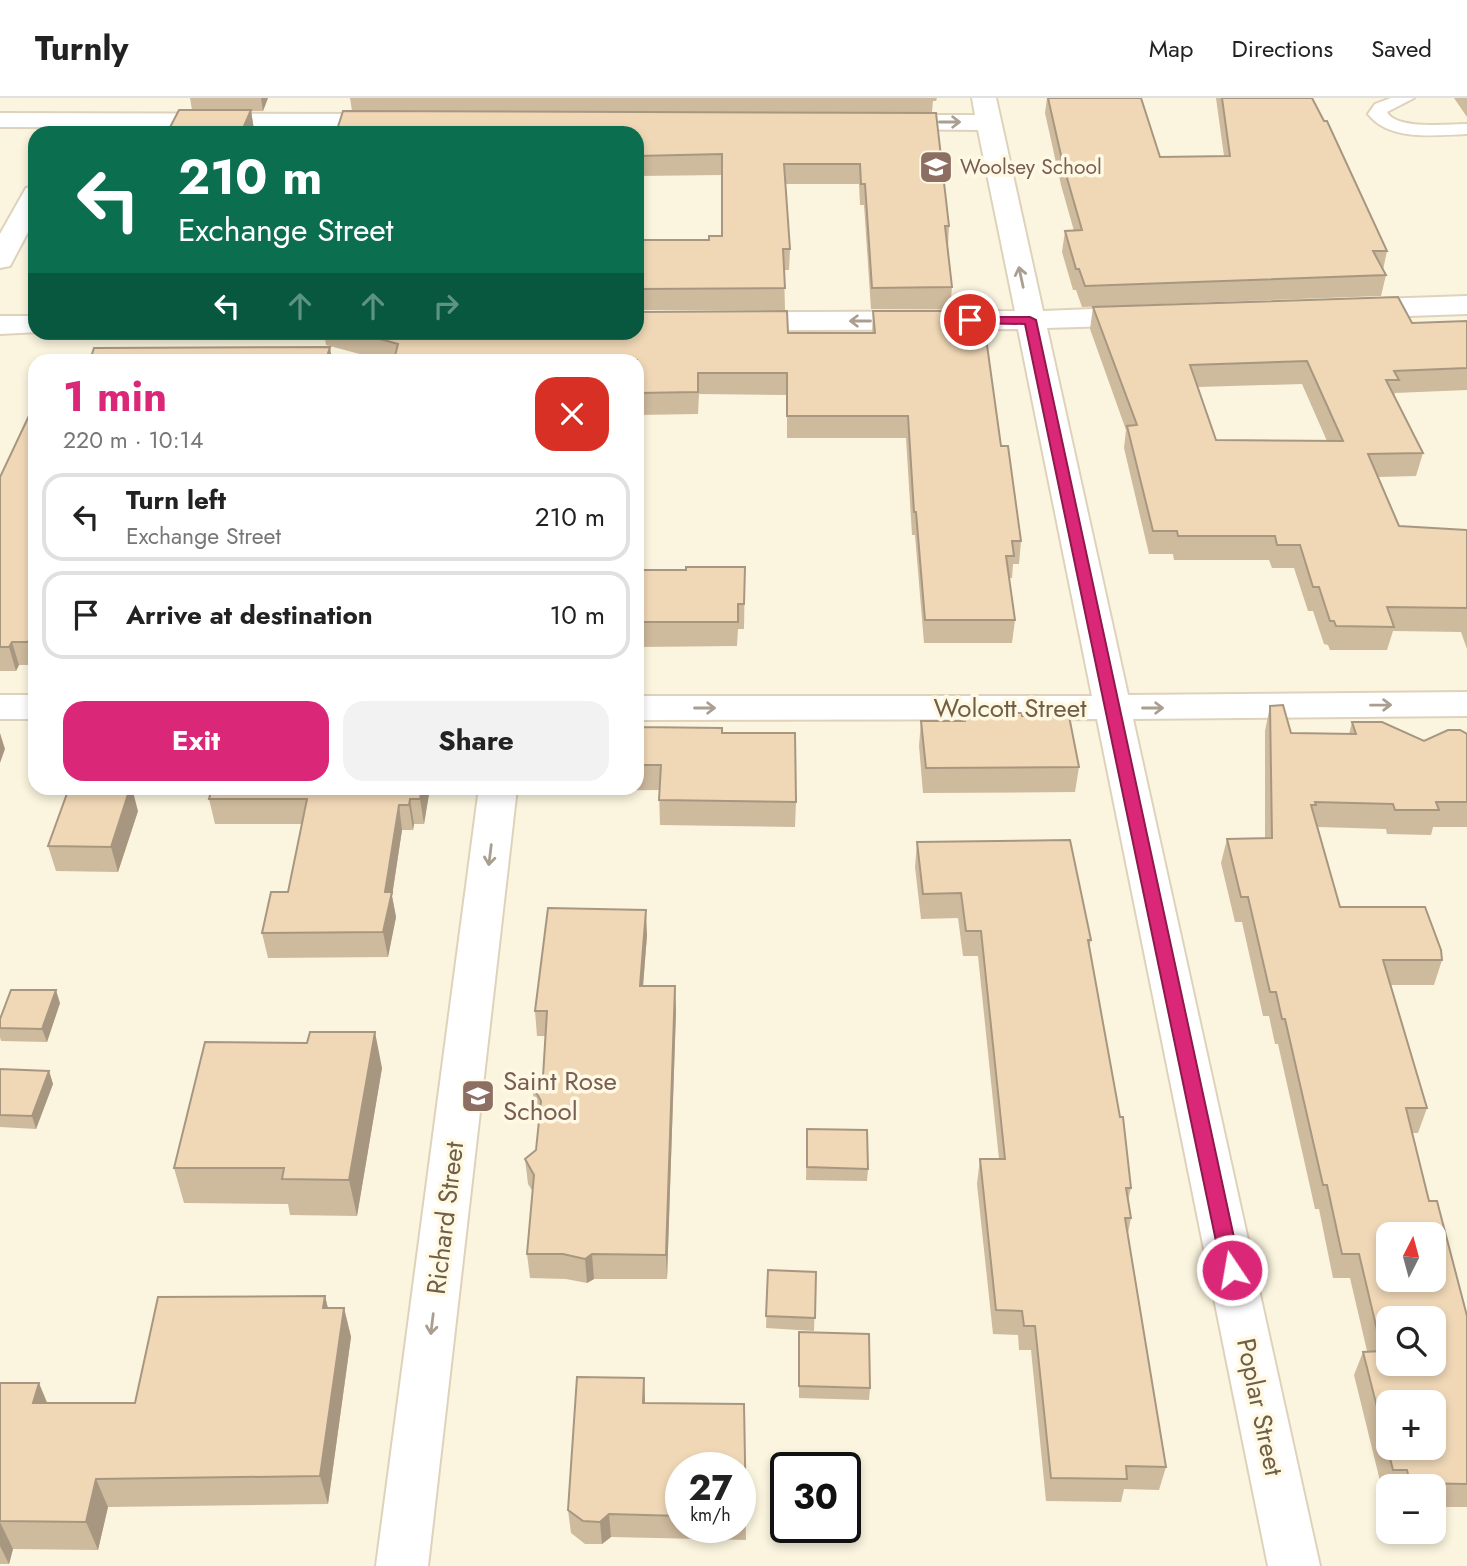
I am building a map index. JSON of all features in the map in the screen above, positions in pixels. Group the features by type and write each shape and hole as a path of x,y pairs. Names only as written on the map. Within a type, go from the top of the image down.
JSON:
{"street":[{"path":"864,122 987,110"},
{"name":"Poplar Street","path":"987,110 1294,1566"},
{"path":"0,120 76,117 423,121"},
{"path":"0,260 28,207"},
{"path":"1318,310 1467,305"},
{"path":"644,322 1030,320 1169,315"},
{"path":"0,325 28,325"},
{"name":"Wolcott Street","path":"644,708 1112,708 1467,704"},
{"path":"0,707 28,707"},
{"name":"Richard Street","path":"402,1566 497,795"}],"lane":[{"path":"1406,98 1381,108 1376,114 1385,122 1399,127 1467,129"}],"building":[{"path":"1048,98 1141,98 1160,157 1230,156 1222,98 1312,98 1324,121 1327,121 1387,251 1373,251 1386,275 1085,286 1079,269 1076,269 1065,231 1082,230"},
{"path":"179,110 251,110 244,126 171,126"},
{"path":"343,111 936,113 949,226 945,226 952,287 872,288 865,184 861,184 860,164 784,164 790,249 783,249 785,288 644,289 644,240 709,240 709,236 722,236 722,154 644,156 644,126 338,126"},
{"path":"1398,297 1412,323 1467,321 1467,368 1394,371 1399,380 1386,380 1423,453 1368,454 1399,526 1467,530 1467,608 1387,607 1394,627 1336,626 1334,621 1330,621 1319,587 1313,587 1300,545 1277,545 1275,536 1178,536 1177,531 1153,531 1127,426 1137,425 1093,307","holes":["1307,361 1343,441 1216,440 1190,365"]},
{"path":"787,311 788,333 875,333 873,311 955,311 957,333 982,333 984,345 987,345 1001,446 1008,446 1021,541 1012,541 1014,556 1006,556 1015,620 925,620 908,416 787,416 787,373 698,373 698,392 644,393 644,354 396,354 398,344 384,340 644,340 644,312"},
{"path":"330,347 328,354 92,354 94,348"},
{"path":"28,418 28,642 12,642 9,647 0,647 0,477"},
{"path":"686,567 745,567 744,604 738,604 738,622 644,622 644,570 686,570"},
{"path":"1283,705 1291,733 1356,734 1352,722 1382,722 1424,741 1448,730 1460,730 1467,734 1467,802 1436,802 1439,810 1395,810 1393,804 1315,802 1316,805 1311,805 1340,907 1425,907 1441,950 1442,960 1383,960 1427,1108 1406,1108 1429,1201 1437,1201 1442,1222 1376,1222 1376,1292 1446,1292 1446,1236 1467,1316 1467,1484 1446,1484 1446,1474 1408,1474 1407,1470 1393,1470 1390,1460 1446,1460 1446,1390 1376,1390 1376,1403 1363,1352 1376,1351 1376,1376 1446,1376 1446,1306 1376,1306 1376,1326 1359,1254 1342,1254 1327,1185 1323,1185 1285,1019 1282,1019 1276,992 1270,992 1248,897 1241,897 1227,839 1272,838 1270,706"},
{"path":"964,713 1069,716 1079,767 926,768 921,721 965,721"},
{"path":"644,727 722,728 722,733 795,733 796,802 659,800 661,765 644,765"},
{"path":"66,795 128,795 111,847 48,846"},
{"path":"210,795 421,795 420,799 410,799 409,805 399,805 385,892 392,892 383,932 262,933 271,892 288,892 307,799 209,799"},
{"path":"1070,840 1091,940 1088,940 1120,1117 1123,1117 1131,1188 1126,1188 1131,1218 1125,1218 1166,1467 1126,1466 1127,1479 1051,1478 1035,1326 1024,1326 1022,1311 996,1310 980,1159 1005,1159 981,931 966,931 961,893 923,894 917,842"},
{"path":"548,908 646,910 640,986 675,986 666,1255 592,1254 585,1259 563,1254 527,1254 534,1175 525,1159 536,1150 541,1101 532,1085 543,1077 547,1011 535,1011"},
{"path":"11,990 56,990 42,1029 0,1028 0,1019"},
{"path":"310,1032 375,1032 349,1180 282,1179 284,1168 174,1168 205,1042 307,1043"},
{"path":"0,1069 49,1071 32,1116 0,1115"},
{"path":"807,1129 867,1130 868,1169 807,1167"},
{"path":"768,1270 816,1272 815,1318 766,1316"},
{"path":"325,1296 323,1308 344,1308 320,1476 96,1479 86,1522 0,1521 0,1383 39,1383 33,1403 135,1403 158,1297"},
{"path":"799,1332 869,1334 870,1388 799,1386"},
{"path":"577,1377 644,1378 643,1403 744,1404 745,1452 665,1452 665,1516 609,1514 600,1522 583,1521 568,1510"}],"place":[{"name":"Woolsey School","path":"936,167"},
{"name":"Saint Rose School","path":"478,1096"}],"route":[{"path":"970,320 1030,320 1232,1270"}]}
